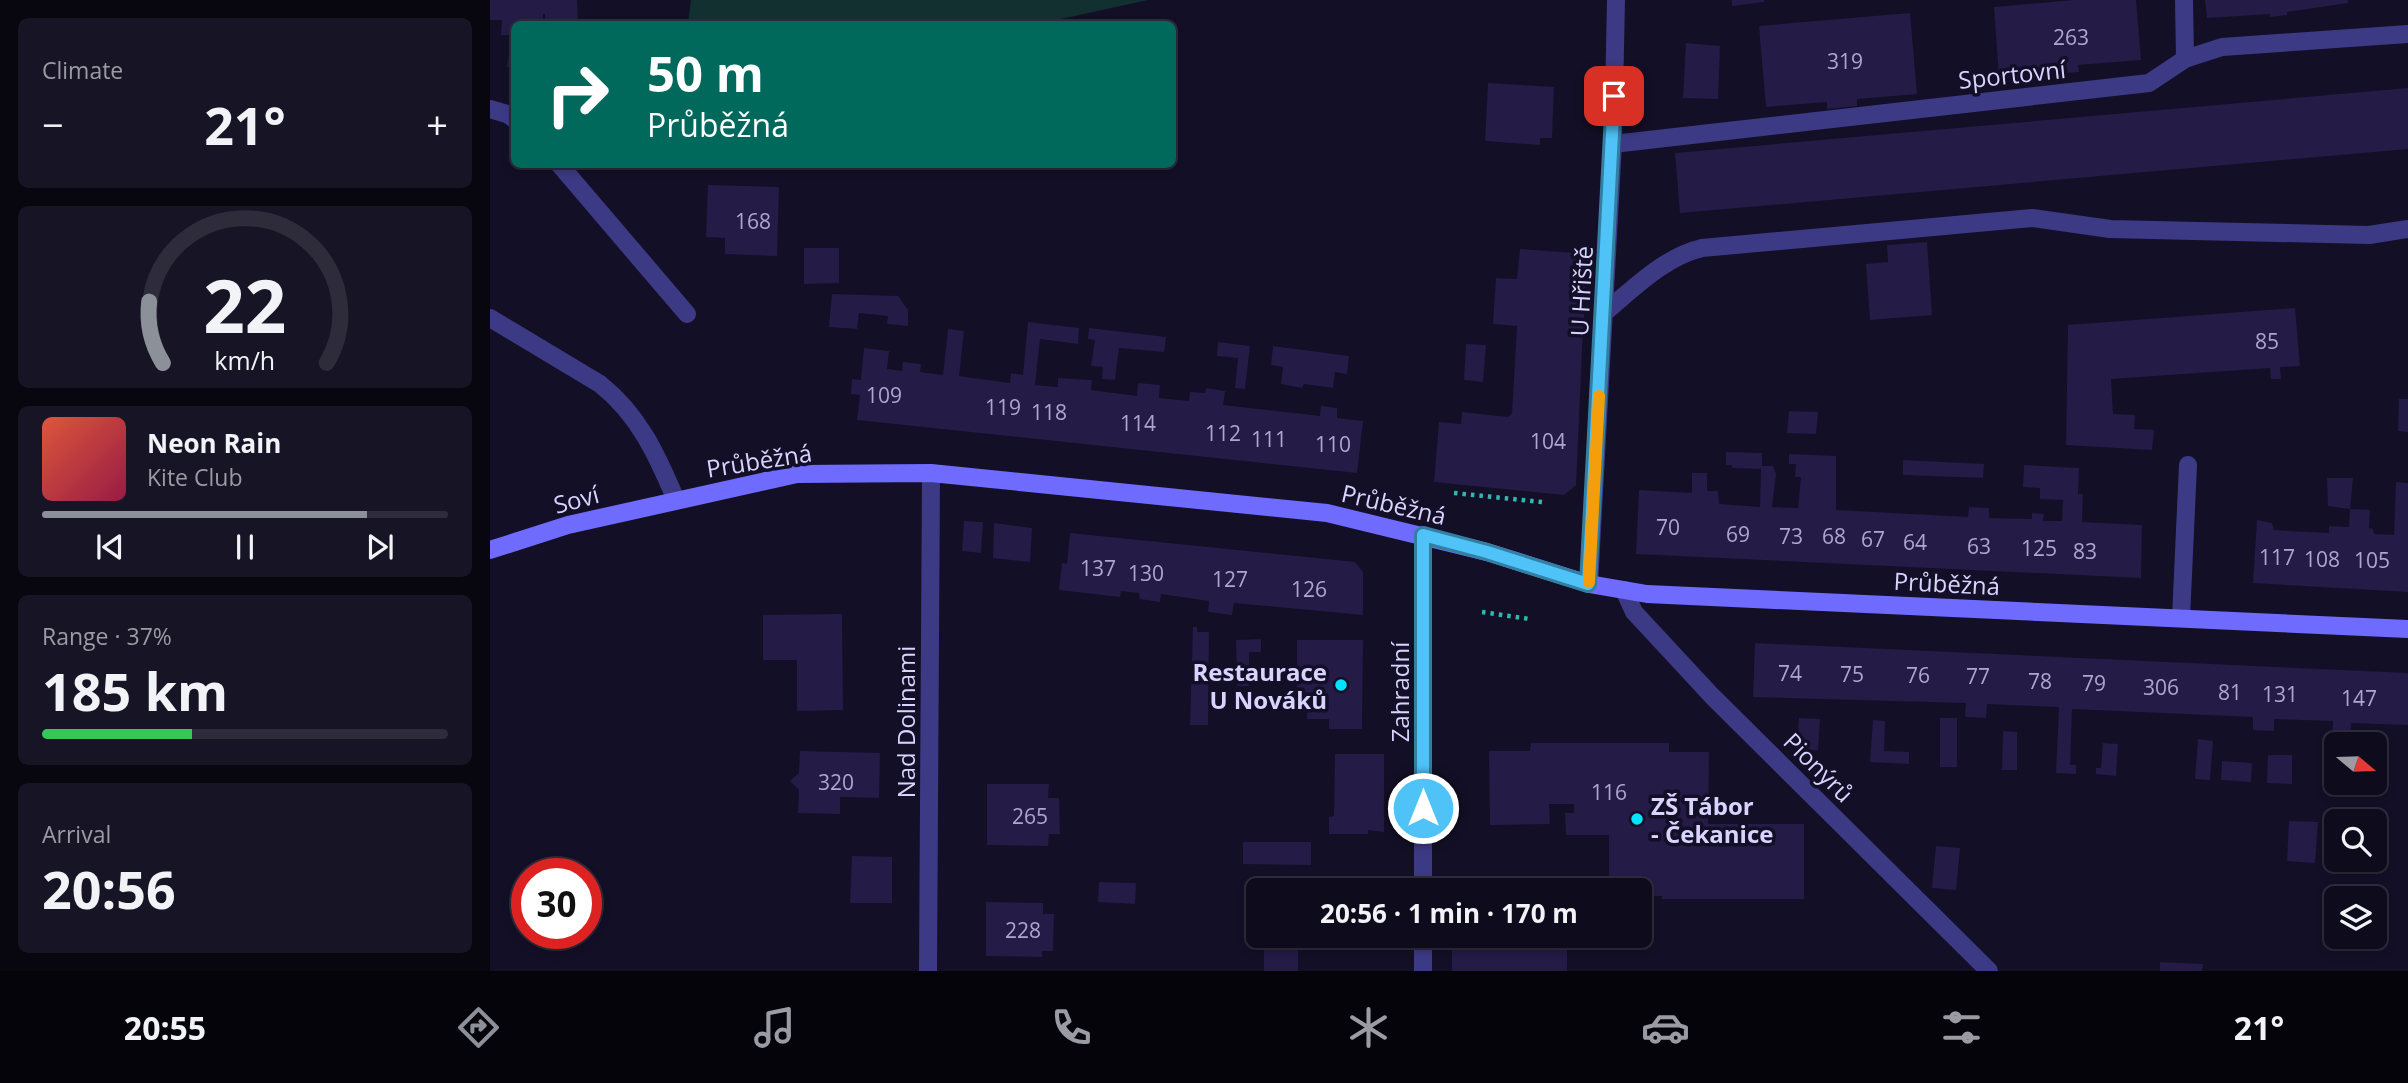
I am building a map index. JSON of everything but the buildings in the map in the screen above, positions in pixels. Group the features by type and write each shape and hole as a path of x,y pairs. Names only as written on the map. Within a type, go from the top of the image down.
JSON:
{"main road":[{"name":"Průběžná","path":"676,500 797,474 931,473 1327,513 1487,552 1588,584 1624,590 1688,596 2408,629"},
{"name":"Soví","path":"490,550 568,525 676,500"}],"street":[{"name":"U Hřiště","path":"1588,584 1613,144 1616,0"},
{"path":"2184,0 2185,58"},
{"name":"Sportovní","path":"1613,144 2150,83 2185,58 2222,47 2408,34"},
{"path":"490,109 511,116"},
{"path":"562,168 687,314"},
{"path":"1604,313 1639,283 1672,260 1702,248 2032,218 2110,229 2369,235 2408,229"},
{"name":"Průběžná","path":"490,318 590,377 617,397 649,439 676,500"},
{"path":"2181,618 2188,465"},
{"name":"Nad Dolinami","path":"929,971 931,473"},
{"name":"Zahradní","path":"1423,535 1423,878"},
{"name":"Pionýrů","path":"1624,590 1634,612 1712,696 1989,971"},
{"path":"1423,948 1423,971"}],"path":[{"path":"1454,493 1542,502"},
{"path":"1482,611 1530,619"}],"green space":[{"path":"691,0 1148,0 1052,21 688,21"}],"slow traffic":[{"path":"1589,582 1599,396"}],"place":[{"name":"Restaurace U Nováků","path":"1341,685"},
{"name":"ZŠ Tábor - Čekanice","path":"1637,819"}],"route":[{"path":"1423,808 1423,535 1588,584 1614,96"}]}
